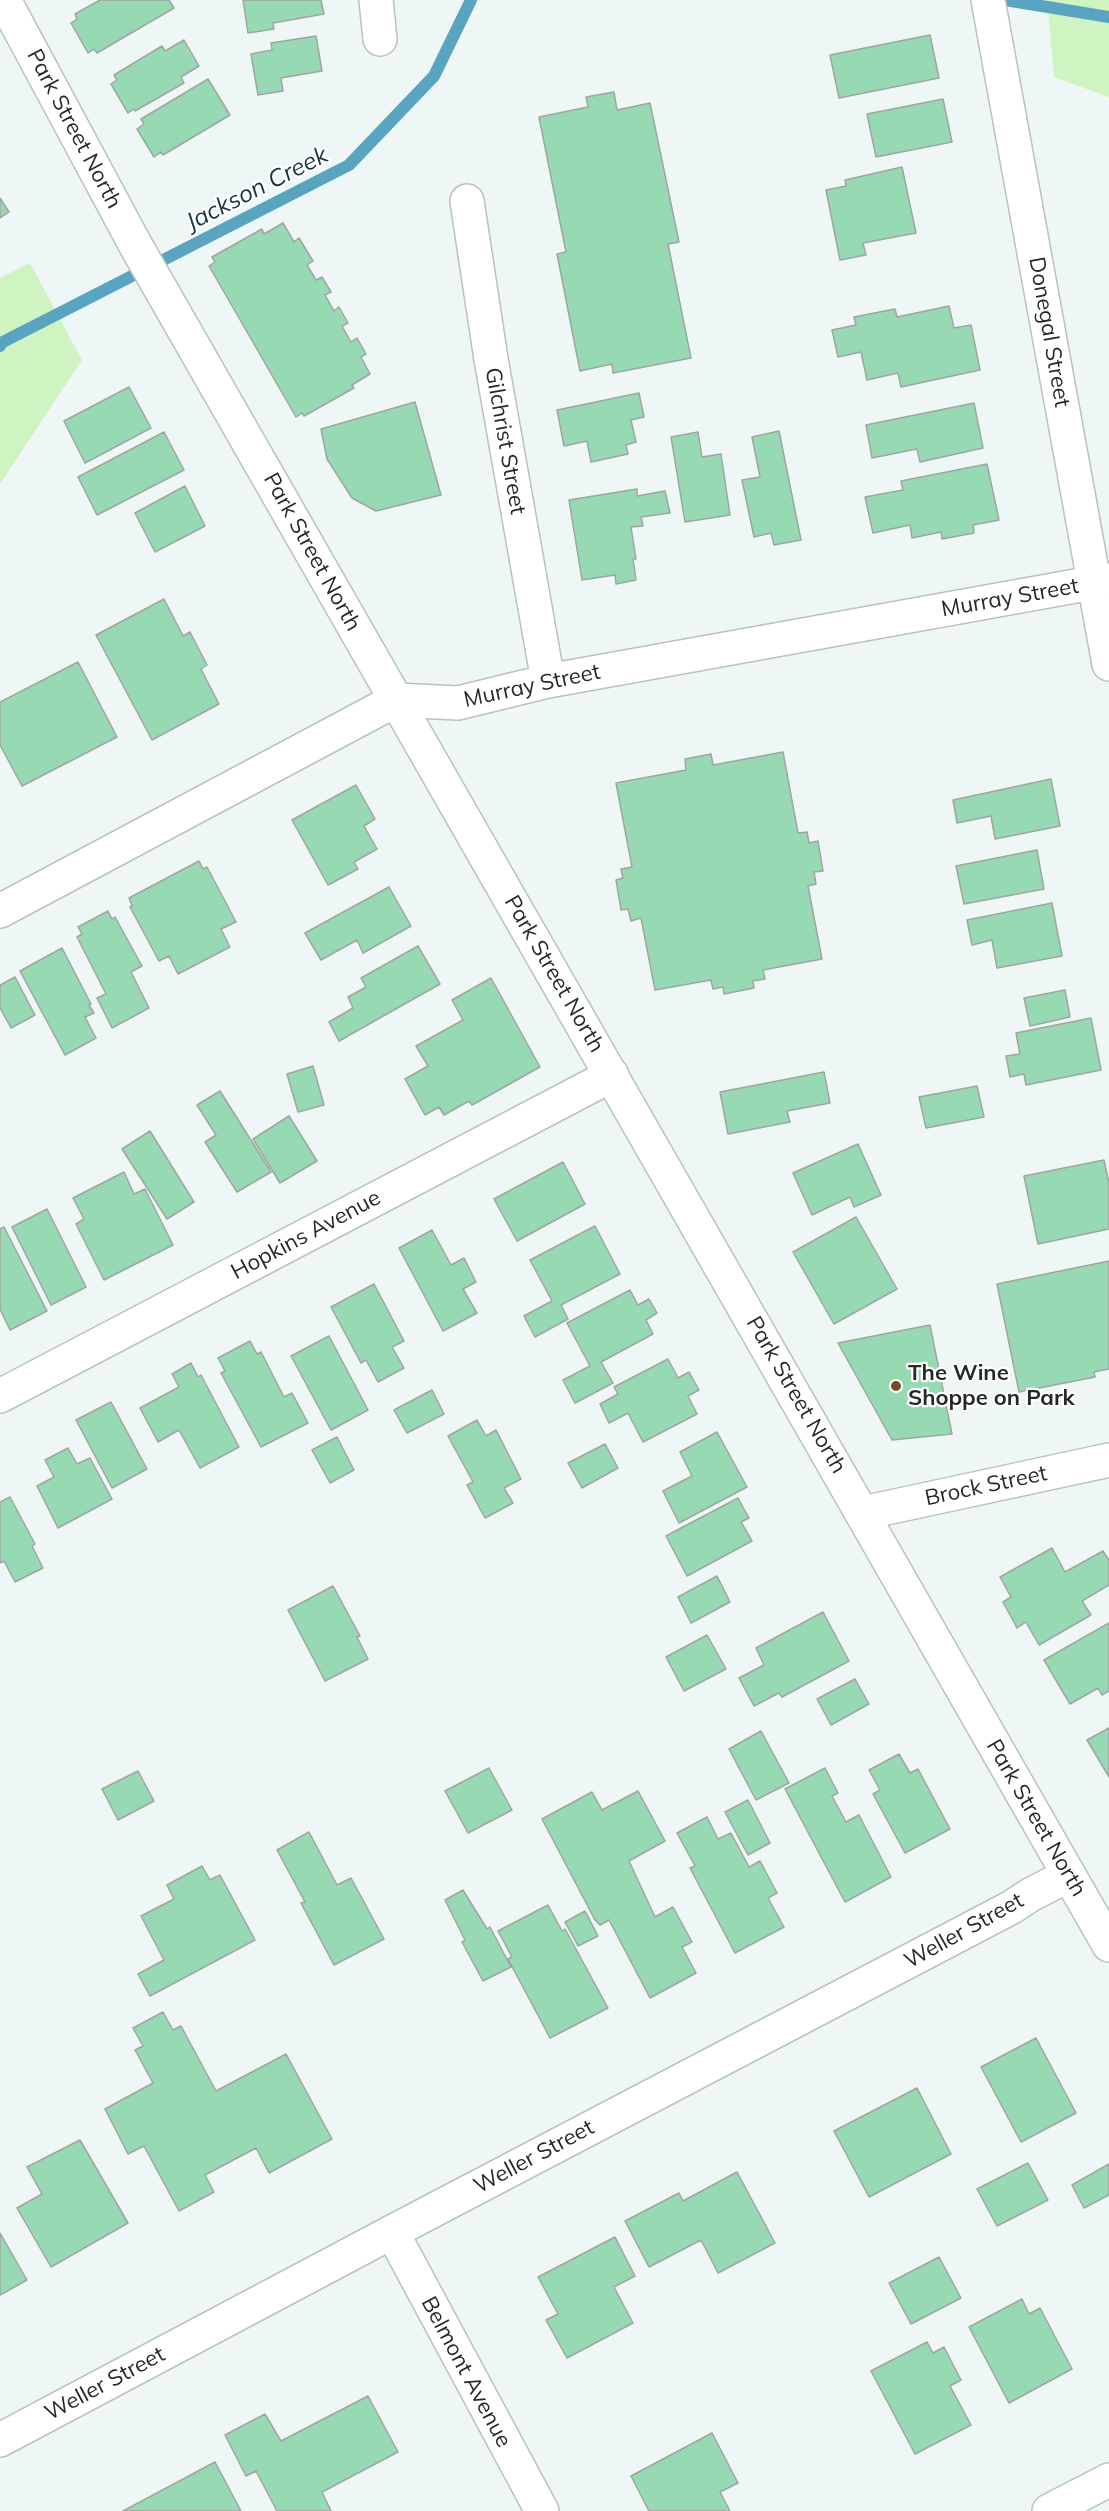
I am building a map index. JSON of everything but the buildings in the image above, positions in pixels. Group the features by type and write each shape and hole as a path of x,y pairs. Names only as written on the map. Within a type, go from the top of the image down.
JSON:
{"street":[{"name":"Park Street North","path":"4,0 136,246 1109,1945"},
{"path":"376,0 380,39"},
{"name":"Donegal Street","path":"988,0 1101,581 1109,664"},
{"name":"Gilchrist Street","path":"467,201 491,359 548,681"},
{"name":"Murray Street","path":"396,700 458,703 548,681 1101,581"},
{"path":"0,911 396,700"},
{"name":"Hopkins Avenue","path":"0,1396 612,1074"},
{"name":"Brock Street","path":"863,1513 1109,1460"},
{"name":"Weller Street","path":"0,2440 1012,1908 1030,1895 1069,1875"},
{"name":"Belmont Avenue","path":"392,2232 542,2511"},
{"path":"1049,2511 1109,2480"}],"green space":[{"path":"1047,0 1109,0 1109,97 1054,77"},
{"path":"30,263 82,360 0,484 0,278"}],"waterway":[{"name":"Jackson Creek","path":"0,346 1,343 349,165 434,76 471,0"},
{"name":"Jackson Creek","path":"1005,0 1109,17"}],"place":[{"name":"The Wine Shoppe on Park","path":"896,1386"}]}
